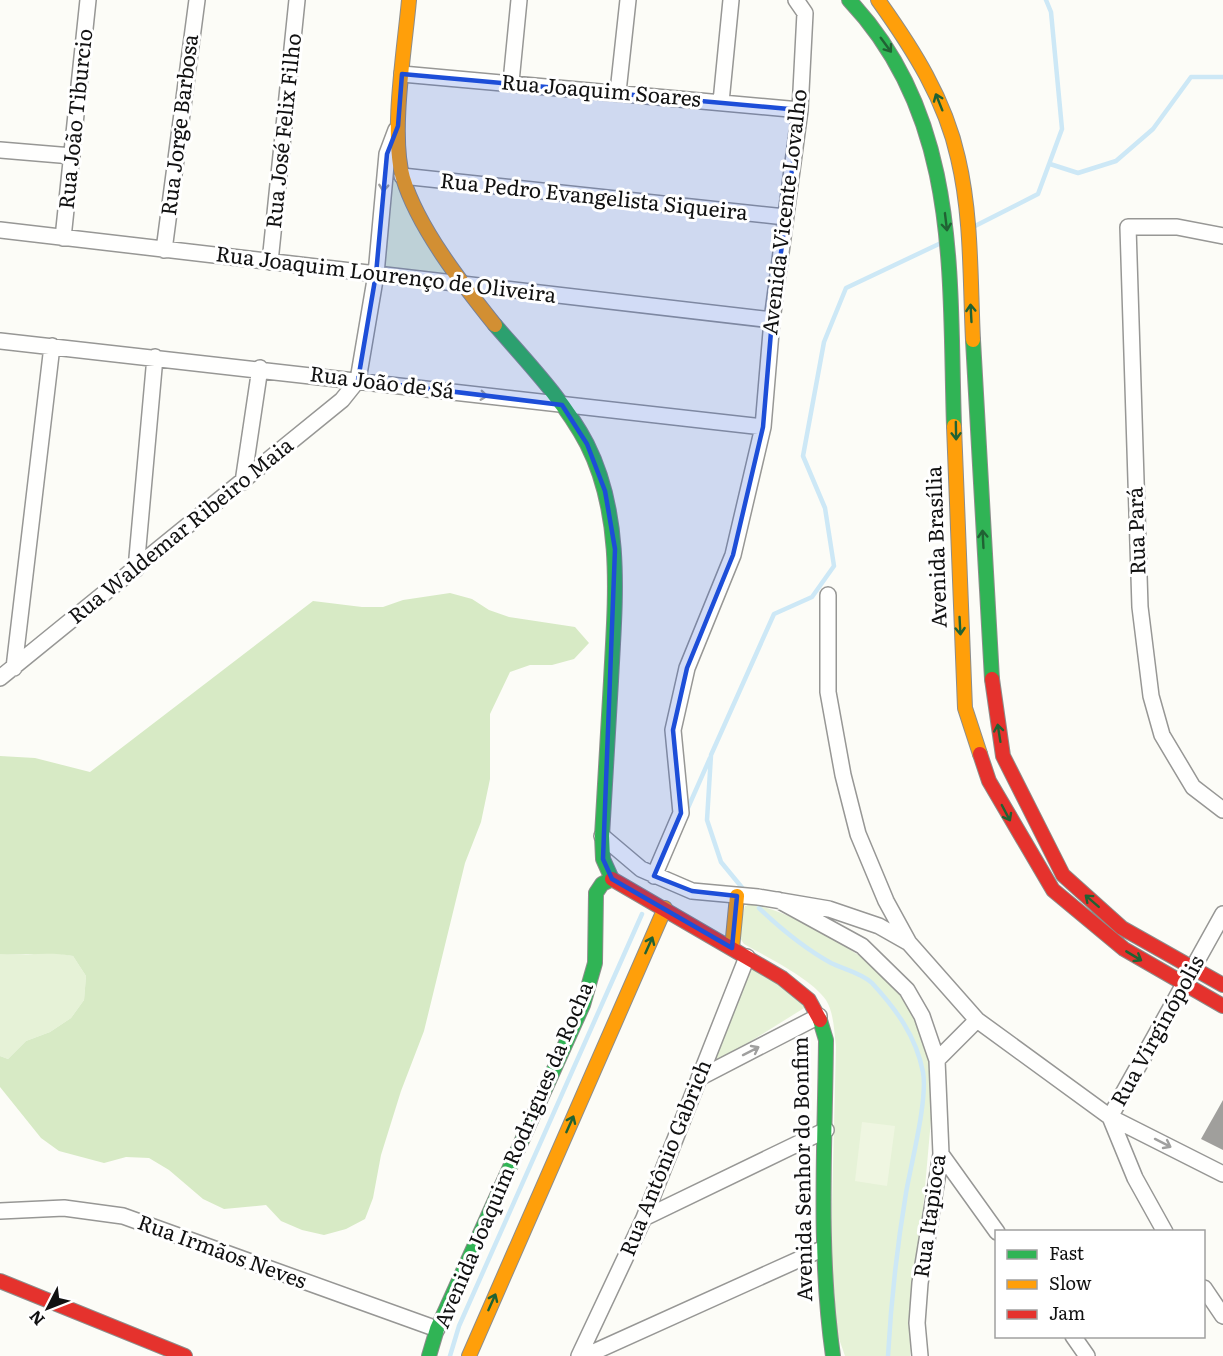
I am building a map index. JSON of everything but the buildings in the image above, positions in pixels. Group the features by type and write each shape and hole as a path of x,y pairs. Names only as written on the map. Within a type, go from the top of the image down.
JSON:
{"street":[{"name":"Rua João Tiburcio","path":"63,238 88,0"},
{"name":"Rua Jorge Barbosa","path":"164,250 197,0"},
{"name":"Rua José Felix Filho","path":"270,262 297,0"},
{"path":"409,0 398,126 402,176 413,204 462,284 562,405 587,444 605,491 615,549 615,607 602,836 603,859 612,879 647,872"},
{"path":"511,82 519,0"},
{"path":"618,92 628,0"},
{"path":"721,102 731,0"},
{"name":"Avenida Vicente Lovalho","path":"647,872 681,813 673,730 687,668 733,555 763,427 772,320 800,110 805,13 796,0"},
{"name":"Avenida Brasília","path":"849,0 861,11 897,60 921,109 937,164 947,225 954,373 959,603 965,708 989,781 1019,836 1053,890 1124,949 1223,1006"},
{"path":"878,0 915,50 941,103 958,157 967,220 992,688 1003,756 1063,875 1122,928 1191,970 1223,986"},
{"name":"Rua Joaquim Soares","path":"402,74 511,82 800,110"},
{"path":"358,380 376,274 387,154 398,126"},
{"path":"0,150 72,156"},
{"name":"Rua Pedro Evangelista Siqueira","path":"402,176 785,218"},
{"name":"Rua Pará","path":"1223,236 1177,227 1128,227 1140,607 1152,696 1162,735 1193,787 1223,810"},
{"name":"Rua Joaquim Lourenço de Oliveira","path":"0,230 772,320"},
{"name":"Rua João de Sá","path":"0,340 763,427"},
{"path":"14,668 52,346"},
{"path":"136,569 155,357"},
{"path":"243,482 260,369"},
{"name":"Rua Waldemar Ribeiro Maia","path":"0,678 342,400 358,380"},
{"path":"828,595 828,692 843,775 858,834 886,901 909,943 977,1020 1110,1117 1223,1174"},
{"path":"602,836 647,872 692,891 778,900 829,909 879,926 909,943"},
{"name":"Avenida Senhor do Bonfim","path":"612,879 782,978 809,1000 819,1016 826,1040 822,1249 825,1307 833,1356"},
{"name":"Avenida Joaquim Rodrigues da Rocha","path":"429,1356 437,1329 583,1005 595,963 596,893 602,884 612,879"},
{"path":"732,948 737,896"},
{"name":"Rua Itapioca","path":"778,900 862,946 900,982 922,1016 937,1059 941,1154 920,1283 917,1323 920,1356"},
{"name":"Avenida Joaquim Rodrigues da Rocha","path":"469,1356 665,908"},
{"name":"Rua Virginópolis","path":"1110,1117 1223,915"},
{"name":"Rua Antônio Gabrich","path":"579,1356 644,1218 747,957"},
{"path":"699,1078 819,1016"},
{"path":"937,1059 977,1020"},
{"path":"1110,1117 1134,1178 1164,1230"},
{"path":"644,1218 826,1130"},
{"path":"941,1154 996,1230"},
{"name":"Rua Irmãos Neves","path":"0,1210 64,1208 123,1216 437,1329"},
{"path":"585,1356 822,1249"},
{"path":"0,1281 186,1356"},
{"path":"1205,1291 1223,1316"},
{"path":"1074,1338 1087,1356"}],"highlighted area":[{"path":"402,74 800,110 772,320 763,427 733,555 687,668 673,730 681,813 654,876 692,891 737,896 732,948 612,879 603,859 615,549 605,491 587,444 562,405 358,380 376,274 387,154 398,126"}],"green space":[{"path":"390,157 454,279 380,270"},
{"path":"450,593 472,599 489,610 509,617 575,627 589,643 574,659 552,665 530,665 510,672 490,714 490,779 481,822 465,863 424,1031 401,1091 381,1155 373,1198 365,1219 346,1229 324,1235 302,1230 281,1221 266,1205 224,1209 203,1199 169,1170 149,1158 126,1157 104,1163 59,1151 41,1138 0,1087 0,1056 8,1059 26,1041 50,1032 71,1018 84,1000 86,976 73,956 0,954 0,756 35,758 90,772 313,601 383,607 403,600"},
{"path":"751,904 768,908 812,927 878,970 907,999 929,1044 934,1061 934,1086 910,1356 845,1356 837,1333 831,1246 836,1046 832,1016 826,1000 811,984 744,944 738,935 745,906"},
{"path":"50,952 73,956 86,976 84,1000 71,1018 50,1032 26,1041 8,1059 0,1056 0,954 26,955"},
{"path":"748,964 809,1005 706,1069"},
{"path":"862,1122 895,1126 887,1186 855,1181"}],"waterway":[{"path":"975,226 1038,194 1062,129 1051,12 1046,0"},
{"path":"1050,164 1078,173 1116,161 1153,129 1191,77 1223,77"},
{"path":"744,890 721,862 707,820 711,755 774,614 812,597 834,566 825,508 803,456 824,342 846,288 941,243"},
{"path":"687,810 710,758"},
{"path":"759,908 811,951 831,963 863,976 872,983 904,1024 920,1059 924,1084 923,1098 900,1234 888,1356"},
{"path":"450,1356 459,1326 642,914"}],"traffic: fast":[{"path":"849,0 885,46 912,95 930,147 942,201 948,256 954,426"},
{"path":"495,325 544,382 578,428 599,472 607,501 612,530 615,591 602,836 603,859 612,879"},
{"path":"973,340 992,679"},
{"path":"429,1356 437,1329 583,1005 595,963 596,893 602,884 612,879"},
{"path":"820,1020 826,1040 824,1238 828,1317 833,1356"}],"traffic: slow":[{"path":"409,0 398,115 399,160 403,178 430,236 495,325"},
{"path":"878,0 926,75 952,136 966,203 973,340"},
{"path":"954,426 965,708 980,754"},
{"path":"732,948 737,896"},
{"path":"469,1356 665,908"}],"traffic: jam":[{"path":"992,679 1003,756 1063,875 1122,928 1223,985"},
{"path":"980,754 989,781 1053,890 1124,949 1223,1006"},
{"path":"612,879 782,978 809,1000 820,1020"},
{"path":"0,1281 185,1356"}]}
